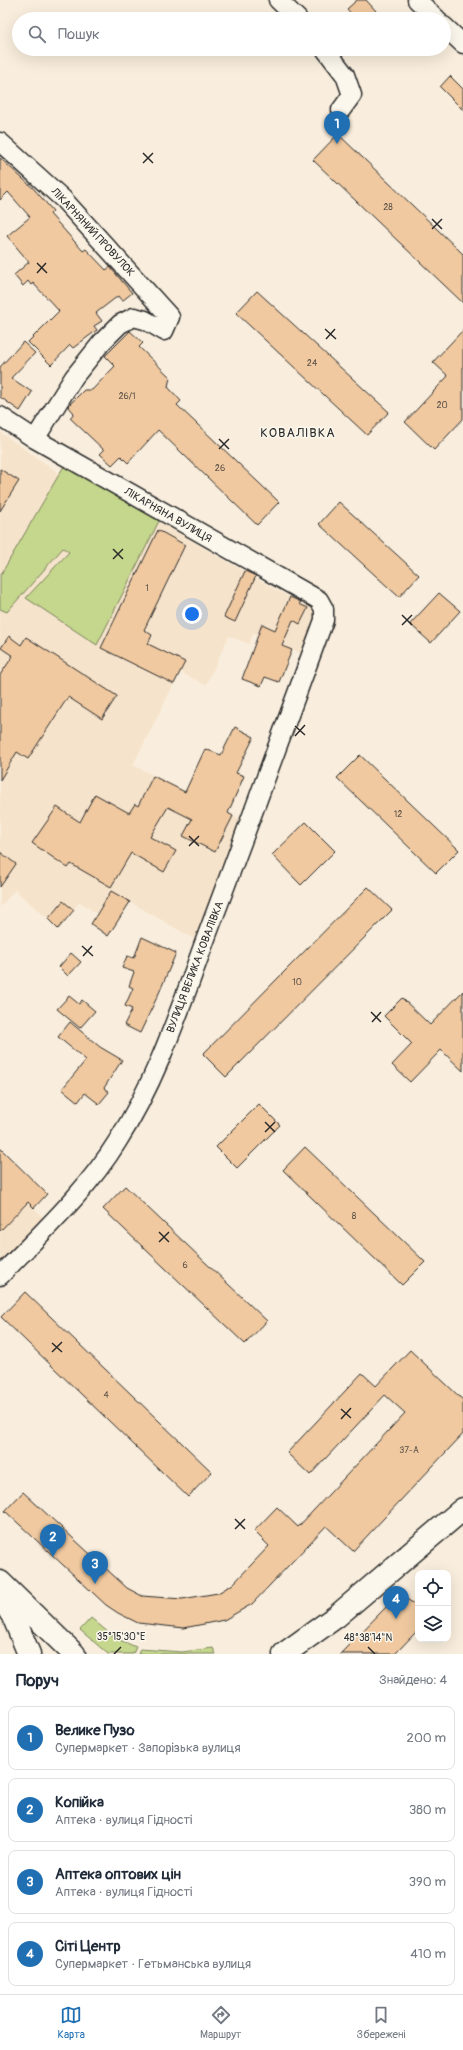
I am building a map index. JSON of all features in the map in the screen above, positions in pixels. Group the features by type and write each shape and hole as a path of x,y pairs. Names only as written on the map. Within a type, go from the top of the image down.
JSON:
{"main road":[{"path":"284,1654 337,1616 463,1509"},
{"path":"0,1582 74,1654"},
{"path":"0,1595 14,1618 29,1654"},
{"path":"0,1612 15,1654"},
{"path":"55,1635 83,1654"}],"street":[{"path":"278,0 291,12"},
{"path":"417,0 430,12"},
{"path":"451,33 463,44"},
{"path":"330,56 345,75 352,95 341,110"},
{"name":"ЛІКАРНЯНИЙ ПРОВУЛОК","path":"0,142 63,199 170,318 164,331 144,320 134,317 120,324 102,342 74,377 35,439"},
{"name":"ЛІКАРНЯНА ВУЛИЦЯ","path":"0,416 35,439 318,600 324,609 324,620"},
{"name":"ВУЛИЦЯ ВЕЛИКА КОВАЛІВКА","path":"0,1276 94,1174 117,1142 137,1109 156,1069 188,989 324,620"}],"shaded area":[{"path":"0,432 59,473 64,466 276,590 315,609 316,615 303,654 253,633 249,644 229,636 206,685 180,672 133,765 242,820 198,941 130,902 108,936 91,924 97,914 80,902 73,910 63,901 48,919 15,890 0,907"},
{"path":"0,1175 45,1219 0,1266"}],"green space":[{"path":"64,466 159,521 97,645 26,598 69,552 63,548 7,612 0,609 0,576"},
{"path":"91,1618 115,1638 136,1647 133,1654 108,1654 80,1630"},
{"path":"213,1648 216,1654 138,1654 140,1649 182,1652"}],"building":[{"path":"357,0 366,0 376,11 350,12 347,9"},
{"path":"450,76 463,89 463,110 440,87"},
{"path":"338,134 463,254 463,303 313,160"},
{"path":"0,158 34,189 53,211 50,214 83,251 86,249 106,270 110,267 132,293 122,301 118,296 96,313 102,321 94,326 97,330 73,348 70,345 51,365 28,342 59,311 33,283 31,285 28,281 23,286 14,275 29,262 7,236 30,217 8,192 0,200"},
{"path":"257,291 389,412 367,435 236,313"},
{"path":"463,330 463,419 434,450 405,422 448,376 433,362"},
{"path":"130,331 143,343 139,347 170,377 168,387 181,401 177,405 279,502 257,525 158,430 128,463 121,456 112,465 100,454 104,450 70,418 74,413 68,406 84,390 92,390 115,366 105,356"},
{"path":"23,342 35,353 11,378 32,392 20,411 0,397 0,367"},
{"path":"0,469 19,481 0,511"},
{"path":"339,502 419,575 399,597 319,524"},
{"path":"158,530 185,545 144,630 152,635 148,644 185,662 174,684 101,648"},
{"path":"245,571 256,576 235,622 224,617"},
{"path":"439,593 460,611 431,643 410,624"},
{"path":"290,597 301,602 299,604 308,608 300,624 293,620 282,646 292,650 279,682 265,677 261,686 242,679 262,624 275,630"},
{"path":"9,636 21,645 26,637 117,696 102,719 68,697 28,759 17,752 0,780 0,675 13,656 1,648"},
{"path":"235,727 254,737 236,773 244,776 228,813 233,816 215,852 183,836 192,819 168,807 150,837 176,851 164,872 131,853 111,887 71,864 68,868 32,843 57,807 80,822 95,794 129,813 135,804 138,806 153,776 185,792 205,749 221,755"},
{"path":"360,755 459,850 436,873 337,778"},
{"path":"306,822 335,851 301,885 272,855"},
{"path":"0,852 16,864 0,887"},
{"path":"368,887 392,910 226,1077 203,1054"},
{"path":"111,891 130,902 108,936 91,924"},
{"path":"63,901 74,910 58,929 48,919"},
{"path":"142,937 176,953 140,1033 124,1025 132,1009 125,1006 133,988 129,986 134,972 122,968 127,956 134,958"},
{"path":"71,953 81,962 68,976 59,967"},
{"path":"463,991 463,1071 441,1050 410,1082 392,1065 412,1044 384,1016 402,998 430,1025"},
{"path":"69,996 79,1004 82,1000 95,1011 80,1028 57,1009"},
{"path":"70,1022 100,1047 122,1060 104,1088 109,1092 99,1104 85,1093 78,1102 62,1089 86,1060 58,1037"},
{"path":"259,1104 280,1125 237,1168 216,1147"},
{"path":"305,1147 425,1262 402,1285 283,1170"},
{"path":"0,1148 47,1194 34,1208 28,1202 0,1231"},
{"path":"125,1186 267,1321 245,1344 103,1209"},
{"path":"25,1292 212,1472 188,1497 1,1317"},
{"path":"410,1350 463,1400 463,1434 353,1551 326,1526 252,1604 224,1620 184,1628 138,1623 106,1605 5,1511 23,1492 127,1588 142,1596 182,1599 218,1593 233,1584 269,1546 254,1531 277,1507 298,1527 405,1413 385,1395 310,1475 287,1453 362,1373 376,1386"},
{"path":"404,1597 415,1606 415,1633 395,1654 340,1654 392,1601"}],"place":[{"name":"Велике Пузо","path":"337,144"},
{"name":"Копійка","path":"53,1557"},
{"name":"Аптека оптових цін","path":"95,1584"},
{"name":"Сіті Центр","path":"396,1619"}],"district":[{"name":"КОВАЛІВКА","path":"298,433"}]}
